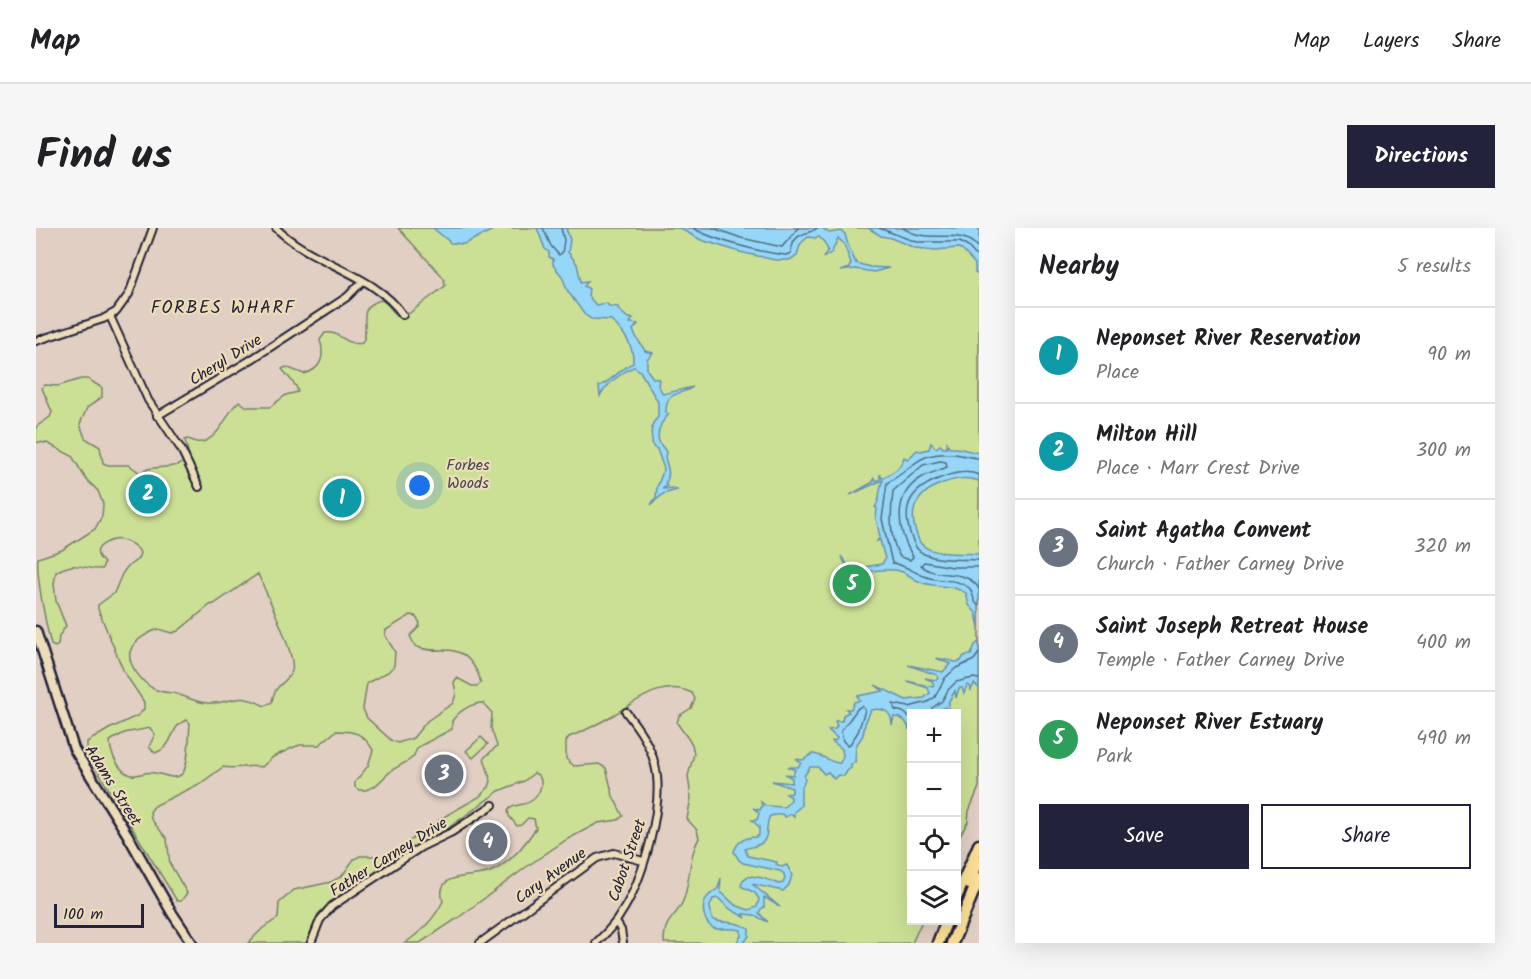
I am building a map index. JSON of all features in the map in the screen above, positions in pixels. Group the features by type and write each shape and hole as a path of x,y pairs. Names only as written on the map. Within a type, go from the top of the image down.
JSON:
{"highway":[{"path":"961,888 979,844"},
{"path":"961,904 979,860"},
{"path":"952,943 979,878"},
{"path":"957,943 979,890"},
{"path":"938,943 945,925"},
{"path":"945,943 952,925"}],"main road":[{"name":"Adams Street","path":"36,631 74,749 192,943"}],"street":[{"path":"36,341 110,316 122,306 129,294 153,228"},
{"path":"276,228 296,245 363,281 388,298 403,315"},
{"name":"Cheryl Drive","path":"157,416 252,359 347,297 363,281"},
{"path":"110,316 145,395 184,454 199,487"},
{"name":"Cabot Street","path":"596,943 628,903 643,861 655,816 657,777 648,743 626,712"},
{"name":"Father Carney Drive","path":"311,943 320,920 332,906 421,847 452,832 493,805"},
{"name":"Cary Avenue","path":"480,943 597,858 614,853 643,861"},
{"path":"615,922 621,930 623,943"}],"green space":[{"name":"Forbes Woods","path":"398,228 979,228 979,787 969,811 968,822 961,833 961,709 907,709 907,925 920,925 912,943 664,943 668,923 683,901 695,845 699,838 697,830 687,819 691,798 688,776 694,754 692,744 677,723 679,716 691,708 695,699 692,693 671,688 651,693 598,724 569,737 566,741 566,759 574,766 599,764 606,768 613,796 623,816 618,820 598,823 566,840 420,943 405,943 436,913 443,901 444,884 449,880 497,869 522,847 532,834 536,828 534,819 528,818 517,826 509,816 508,810 528,803 534,798 541,787 538,775 534,773 524,781 499,791 444,831 419,844 333,900 318,914 306,943 248,943 263,928 278,918 279,903 294,890 331,882 342,876 354,859 360,856 384,856 398,849 447,815 479,797 489,787 491,781 484,758 497,746 491,728 492,713 483,703 461,711 452,721 452,729 418,747 413,757 392,770 375,786 366,790 359,790 355,787 355,782 368,766 373,750 358,734 336,731 319,745 300,745 292,748 273,757 262,767 223,767 201,783 154,806 150,812 151,819 167,839 170,864 187,893 181,901 177,901 106,785 87,749 87,742 139,715 144,709 144,702 124,672 98,609 98,605 114,593 127,567 138,559 140,553 136,547 122,540 109,541 101,546 98,552 104,563 102,569 70,566 56,572 54,584 56,601 66,626 59,636 58,645 55,647 51,645 40,589 38,558 62,550 95,529 102,516 103,504 98,491 86,479 72,456 47,443 36,442 36,427 50,417 52,412 42,388 45,385 58,386 88,379 102,388 102,397 87,408 80,424 85,438 100,447 103,463 129,465 140,473 151,468 178,465 183,463 189,455 185,440 202,442 212,437 239,401 247,407 270,407 286,395 298,392 282,369 286,367 304,374 315,369 321,361 320,340 325,333 335,334 352,343 362,343 365,337 365,313 373,304 381,300 402,319 445,286 444,278","holes":["258,574 290,652 292,671 278,687 272,702 265,706 247,699 216,703 202,702 156,690 133,668 130,652 138,641 158,629 172,633 178,631 210,605","411,615 415,616 420,623 410,636 415,646 422,649 458,652 464,655 476,669 481,683 472,686 457,678 454,682 456,694 453,703 427,721 413,738 398,743 392,741 367,718 363,709 367,683 388,672 394,666 395,652 385,635 386,630","187,720 190,723 186,765 179,776 172,777 150,772 130,775 117,763 110,741 124,733 150,728 155,734 149,747 155,753 166,746 177,726"]},
{"path":"481,737 488,744 473,758 466,751"}],"water":[{"path":"433,228 497,228 464,244 451,243"},
{"path":"537,228 566,228 570,240 568,252 577,264 581,282 588,281 584,286 589,289 588,296 596,305 606,303 609,306 618,307 628,318 633,318 630,323 638,324 633,330 636,336 645,351 653,353 647,359 647,370 653,378 659,379 658,385 663,394 693,387 670,397 666,413 669,414 661,424 659,431 660,444 666,452 669,474 665,484 667,486 662,489 677,490 663,494 651,505 656,497 664,469 657,449 653,447 651,433 653,423 658,417 658,402 640,371 634,367 615,379 600,396 599,386 633,363 630,345 611,320 591,319 584,314 553,265 553,259 549,257 549,252 545,249"},
{"path":"679,228 822,228 829,233 841,231 845,234 856,263 870,267 889,268 874,272 855,269 840,271 849,268 851,263 844,244 838,238 832,252 823,258 828,250 818,236 805,239 800,245 797,256 789,260 775,260 701,240"},
{"path":"868,228 979,228 979,275 975,273 975,264 959,248 935,250 915,248 881,236"},
{"path":"931,443 936,448 940,445 947,448 947,443 950,448 979,453 979,481 961,479 935,486 922,495 913,515 918,539 930,550 979,554 979,627 976,613 969,605 966,593 954,588 922,583 902,571 862,572 854,582 845,585 849,580 854,579 855,574 841,556 857,571 882,564 885,559 880,540 877,541 880,537 876,519 877,508 875,507 883,480 850,495 873,482 874,478 876,481 880,479 880,474 882,478 895,470 901,465 904,457 908,459 917,450 929,449"},
{"path":"979,642 979,688 974,684 971,690 967,685 964,694 962,688 959,688 956,698 955,691 949,701 948,709 945,707 942,709 907,709 907,725 897,717 894,717 892,725 889,714 880,709 871,710 863,735 856,746 855,763 851,764 851,768 844,776 838,775 834,779 828,772 824,774 818,767 810,767 804,776 801,806 794,812 794,817 791,814 785,817 782,814 770,816 763,841 745,849 748,856 777,862 776,864 782,867 787,865 792,875 789,885 783,891 752,884 780,907 764,897 764,907 759,913 768,922 754,915 743,914 746,918 730,909 718,898 713,899 710,906 712,919 744,926 749,929 749,936 744,943 736,943 741,936 741,930 713,928 705,918 704,904 718,888 721,878 720,891 735,905 749,910 757,907 759,899 755,893 741,886 746,878 751,876 763,878 779,884 785,879 784,874 780,871 743,863 734,852 742,840 759,835 759,827 752,820 757,820 759,813 753,808 760,810 761,802 766,806 784,807 791,800 791,797 786,794 792,793 792,788 772,781 792,783 792,778 785,774 793,775 795,770 788,767 798,767 801,763 797,759 803,760 812,754 840,763 843,756 842,749 832,741 837,738 828,730 835,729 837,726 835,721 842,721 843,715 849,712 846,709 851,709 854,702 860,700 857,696 883,691 875,685 906,700 924,698 930,693 928,688 907,681 933,687 932,681 925,678 936,680 937,675 908,665 943,672 950,664 936,658 961,661 964,656 971,655 975,645"}],"place":[{"name":"Milton Hill","path":"148,494"},
{"name":"Neponset River Reservation","path":"342,498"},
{"name":"Neponset River Estuary","path":"852,584"},
{"name":"Saint Agatha Convent","path":"444,774"},
{"name":"Saint Joseph Retreat House","path":"488,842"}],"district":[{"name":"FORBES WHARF","path":"223,307"}]}
